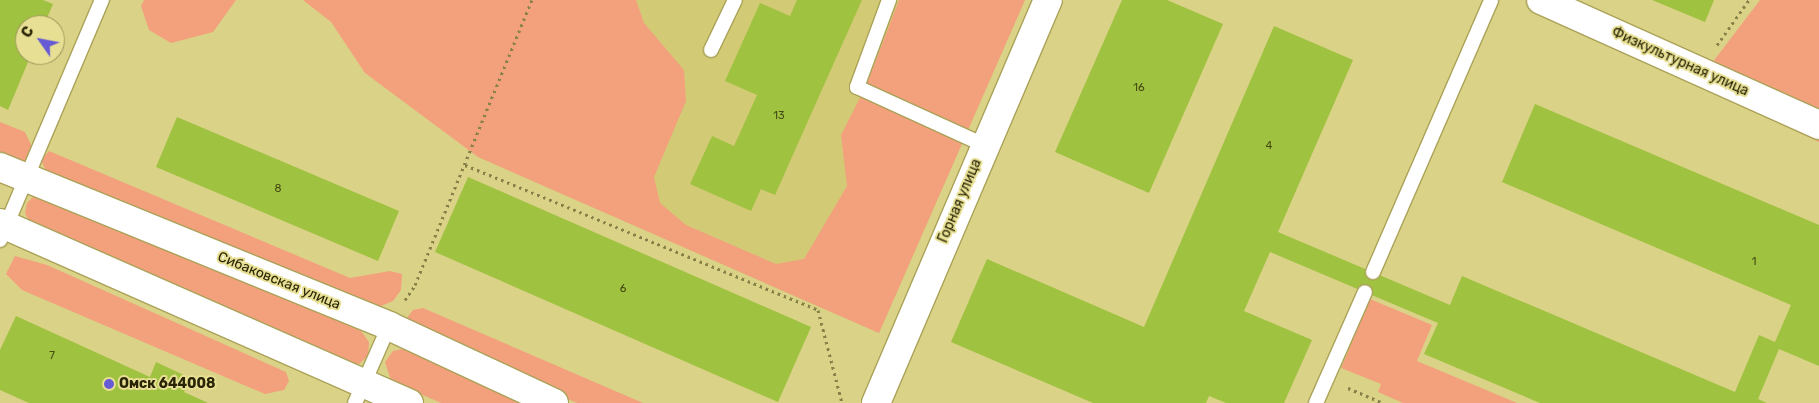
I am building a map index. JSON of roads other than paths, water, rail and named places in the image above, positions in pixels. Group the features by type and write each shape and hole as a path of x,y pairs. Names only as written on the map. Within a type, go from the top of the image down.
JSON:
{"street":[{"name":"Горная улица","path":"876,403 984,144 1048,0"},
{"name":"Физкультурная улица","path":"1541,0 1819,125"},
{"name":"Сибаковская улица","path":"0,167 389,326 554,403"},
{"path":"2,230 360,393 410,403"}],"lane":[{"path":"2,230 27,179 102,0"},
{"path":"711,50 736,0"},
{"path":"889,0 857,87 984,144"},
{"path":"1373,272 1491,0"},
{"path":"1316,403 1364,292"},
{"path":"360,393 389,326"}],"place":[{"name":"Омск 644008","path":"109,384"}]}
